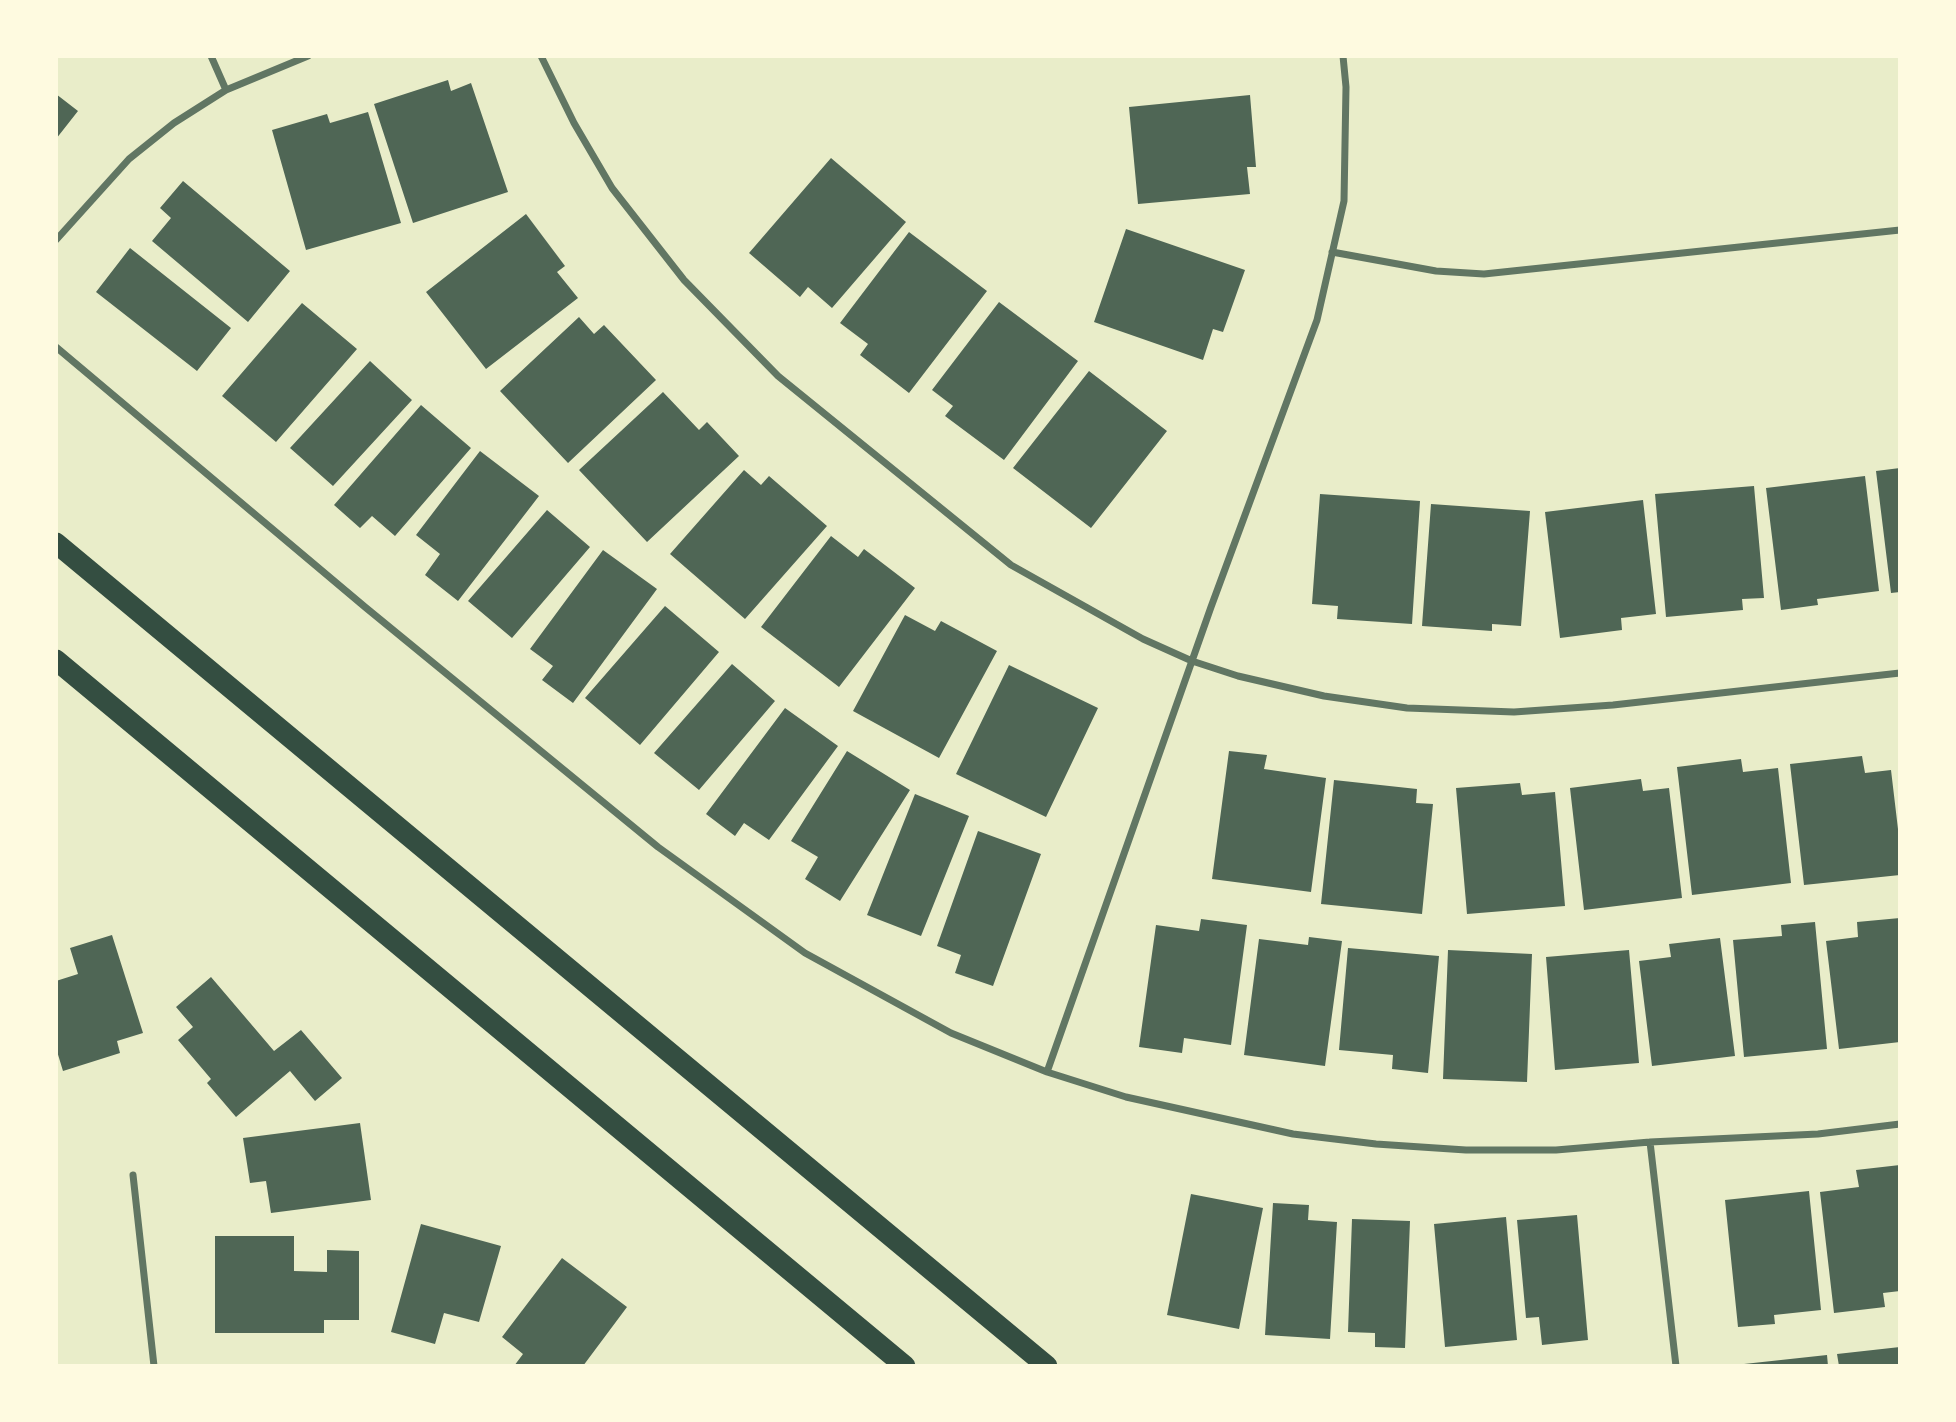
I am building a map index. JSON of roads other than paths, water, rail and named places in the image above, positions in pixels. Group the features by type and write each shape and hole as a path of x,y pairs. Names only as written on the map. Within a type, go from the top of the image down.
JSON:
{"highway":[{"path":"56,543 1047,1366"},
{"path":"56,660 905,1366"}],"street":[{"path":"211,56 226,90"},
{"path":"56,240 129,159 174,123 226,90 308,56"},
{"path":"541,56 574,123 612,188 684,280 778,376 1011,565 1143,639 1192,661 1238,676 1324,696 1407,708 1514,712 1613,705 1900,673"},
{"path":"1047,1072 1192,661 1317,320 1344,201 1346,87 1343,56"},
{"path":"1332,252 1436,271 1484,274 1900,230"},
{"path":"56,347 376,615 669,855 805,953 951,1033 1047,1072 1126,1097 1293,1134 1362,1142 1466,1150 1556,1150 1650,1142 1818,1134 1900,1124"},
{"path":"1650,1142 1676,1366"},
{"path":"133,1175 154,1366"}]}
